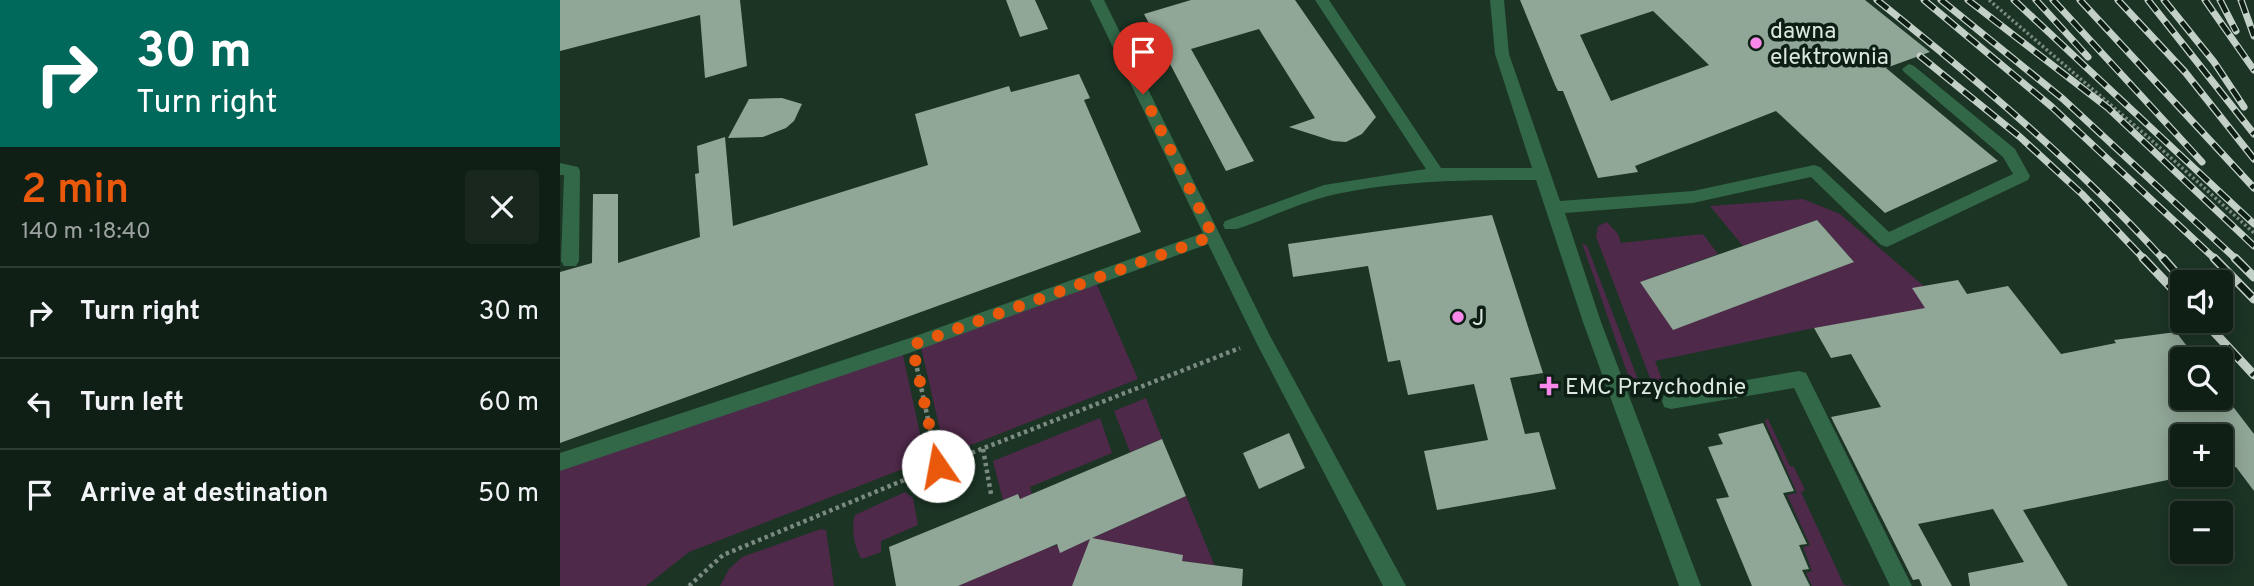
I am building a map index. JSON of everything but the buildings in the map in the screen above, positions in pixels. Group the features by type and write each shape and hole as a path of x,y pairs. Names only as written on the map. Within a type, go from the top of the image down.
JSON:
{"lane":[{"path":"1097,0 1263,339 1395,586"},
{"path":"1322,0 1437,174"},
{"path":"1497,0 1502,54 1592,322 1690,586"},
{"path":"1555,208 1693,197 1814,172 1887,240 2022,176 2009,153 1909,69"},
{"path":"560,169 572,171 570,261"},
{"path":"1231,225 1324,191 1437,174 1542,174"},
{"path":"560,462 912,345 1213,236"},
{"path":"1671,401 1799,379 1901,586"}],"path":[{"path":"1989,0 2138,128 2254,233"},
{"path":"689,586 723,555 938,466 1263,339"},
{"path":"912,345 938,466"},
{"path":"983,449 991,494"}],"shaded area":[{"path":"560,0 2254,0 2254,586 560,586"},
{"path":"1803,199 1840,214 1926,288 1928,309 1814,328 1655,361 1666,390 1655,391 1596,237 1598,226 1607,222 1618,234 1621,243 1703,234 1718,254 1640,282 1673,329 1854,262 1817,220 1743,246 1710,206"},
{"path":"1582,243 1587,246 1642,390 1630,381"},
{"path":"1093,276 1138,379 956,451 947,450 943,443 921,347"},
{"path":"902,351 924,452 921,462 689,552 646,586 560,586 560,469"},
{"path":"1146,398 1162,439 1130,452 1114,411"},
{"path":"1100,418 1112,453 1030,487 1047,548 1058,545 1061,552 1186,496 1223,586 1214,565 1182,561 1072,586 958,586 1034,553 1019,494 1003,500 993,461"},
{"path":"1768,419 1790,466 1794,467 1805,490 1801,492 1844,585 1853,586 1812,586 1806,573 1812,571 1803,547 1810,545 1787,495 1797,493 1766,424 1765,420"},
{"path":"905,492 913,498 918,525 881,541 881,552 862,559 854,537 855,515"},
{"path":"821,529 826,530 834,586 720,586 729,569 742,557"}],"railway":[{"path":"1877,0 2026,124 2097,190 2164,260"},
{"path":"1924,0 2052,107 2215,259"},
{"path":"1941,0 2063,99 2237,260"},
{"path":"1968,0 2108,108 2254,246"},
{"path":"2014,0 2254,224"},
{"path":"2036,0 2088,57"},
{"path":"2053,0 2202,162"},
{"path":"2080,0 2254,188"},
{"path":"2118,0 2185,72 2254,159"},
{"path":"2148,0 2254,134"},
{"path":"2164,0 2214,62 2244,107"},
{"path":"2205,0 2254,70"},
{"path":"2220,0 2236,31"},
{"path":"2241,0 2254,36"},
{"path":"1920,56 2020,137 2082,194 2145,260"},
{"path":"2143,258 2170,286"},
{"path":"2163,258 2174,270"},
{"path":"2215,259 2254,299"},
{"path":"2237,260 2254,277"},
{"path":"2215,333 2254,375"}],"place":[{"name":"dawna elektrownia","path":"1756,43"},
{"name":"J","path":"1458,317"},
{"name":"EMC Przychodnie","path":"1549,386"}],"route":[{"path":"938,466 912,345 1213,236 1143,94"}]}
